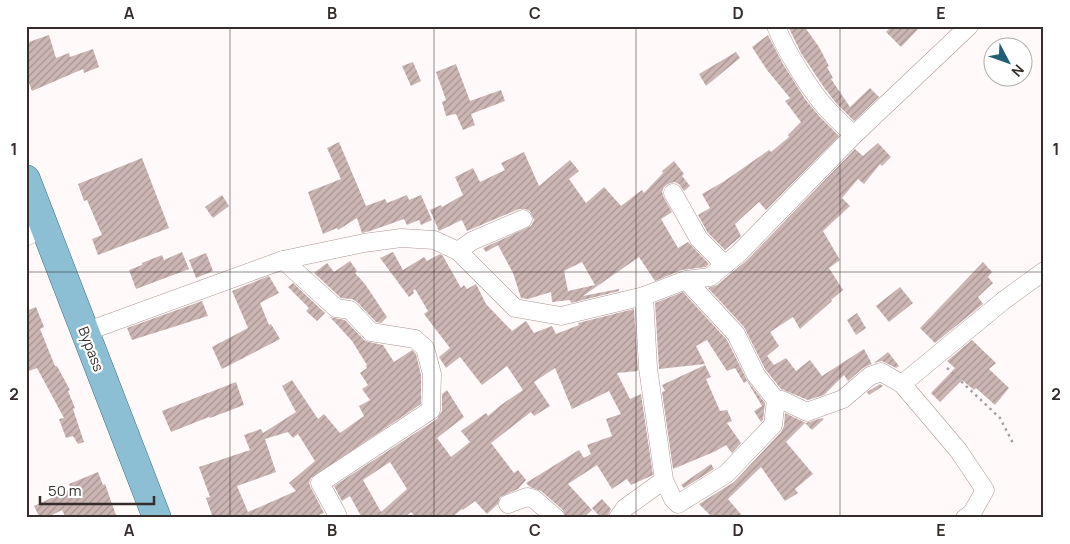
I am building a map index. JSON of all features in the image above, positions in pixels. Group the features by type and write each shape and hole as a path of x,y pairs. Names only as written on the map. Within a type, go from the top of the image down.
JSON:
{"main road":[{"name":"Bypass","path":"26,179 35,230 85,332 157,518"}],"street":[{"path":"776,26 781,38 812,90 827,110 854,135"},
{"path":"85,332 283,260 364,243 401,238 434,240 458,251 515,308 561,316 644,296 686,280 710,277 739,253 854,135 969,26"},
{"path":"673,193 699,239 725,264"},
{"path":"458,251 472,241 522,219"},
{"path":"283,260 336,308 350,310 371,332 415,339 425,348 432,374 431,410 320,483 337,514 337,518"},
{"path":"902,384 1003,301 1044,271"},
{"path":"644,296 648,368 664,480 673,500 678,504 726,474 773,425 776,400 756,375 736,334 686,280"},
{"path":"776,400 782,400 807,412 843,399 870,376 881,372 902,384 958,450 985,490 972,514 965,518"},
{"path":"618,518 625,508 664,480"},
{"path":"508,504 527,497 534,499 556,518"}],"path":[{"path":"935,357 1000,418 1014,445"}],"building":[{"path":"788,26 804,26 819,47 829,66 827,67 833,78 831,79 850,107 870,88 879,97 854,121 836,103 823,86 801,53"},
{"path":"892,26 921,26 901,47 886,32"},
{"path":"49,35 56,58 69,53 70,57 93,49 99,67 84,73 83,69 32,91 26,75 26,43"},
{"path":"768,35 783,64 805,99 839,136 766,210 759,202 735,224 741,236 725,250 708,233 698,215 710,208 702,194 769,150 771,152 789,137 788,135 801,122 785,101 790,98 767,70 752,47"},
{"path":"736,52 740,58 706,86 699,74"},
{"path":"413,62 421,81 411,86 402,66"},
{"path":"456,64 470,101 501,90 505,101 471,114 475,125 463,130 456,114 446,116 442,102 446,100 436,72"},
{"path":"339,142 366,206 385,199 387,203 407,195 409,200 421,195 432,220 421,225 419,220 407,225 404,219 362,233 357,218 338,230 337,228 323,234 308,192 341,179 327,148"},
{"path":"878,143 891,157 882,166 880,164 864,184 858,179 842,198 850,206 823,231 840,260 829,268 843,290 800,329 793,317 770,332 779,346 767,356 774,365 786,358 796,371 810,360 822,376 864,349 872,364 863,368 848,381 844,375 824,395 808,400 781,389 765,369 744,327 708,288 717,285 747,260 855,149 863,156"},
{"path":"524,152 539,186 570,160 579,171 569,179 586,203 604,187 621,206 642,190 644,193 663,173 662,171 674,161 690,186 684,191 679,184 674,182 664,187 662,192 672,212 661,219 678,248 688,242 709,264 706,267 682,270 655,281 639,257 583,296 619,289 619,291 571,303 570,300 552,302 551,292 528,299 521,298 513,273 498,245 486,252 483,248 531,226 534,220 530,211 519,209 467,231 462,220 439,231 430,210 441,205 442,207 463,195 455,177 473,168 480,182 505,170 501,163","holes":["582,262 595,285 568,291 564,271"]},
{"path":"142,158 169,228 98,255 92,239 102,235 87,200 84,201 78,184"},
{"path":"222,195 229,206 213,218 205,207"},
{"path":"182,252 189,269 136,289 129,270 162,255 164,260"},
{"path":"393,252 403,270 424,257 427,261 440,254 443,256 461,288 464,285 467,289 476,284 486,304 512,331 526,321 534,333 552,326 556,334 579,325 578,323 634,309 638,371 617,373 630,399 641,394 653,475 631,485 627,479 612,489 597,465 568,484 592,510 583,518 566,518 563,510 541,491 530,487 526,483 579,450 584,458 591,454 587,445 612,436 606,419 621,414 609,391 572,409 555,368 534,382 550,406 534,416 531,412 491,443 514,473 518,470 526,480 518,489 500,497 498,504 487,514 475,501 451,518 416,518 411,512 404,518 362,518 350,496 342,501 334,486 437,419 442,411 442,394 447,390 464,417 437,438 451,457 470,442 461,431 486,413 488,416 523,390 507,366 482,385 460,357 446,368 439,357 450,348 424,314 428,311 415,289 414,293 409,297 380,258","holes":["390,462 407,489 381,512 363,480"]},
{"path":"206,253 213,271 196,278 189,260"},
{"path":"350,261 357,271 355,273 365,284 387,317 381,323 376,322 357,302 352,299 341,298 314,273 327,263 334,272"},
{"path":"983,262 992,272 988,277 993,283 978,297 983,304 935,343 920,328"},
{"path":"269,276 279,293 260,303 269,325 271,324 280,339 222,369 212,347 248,328 232,291"},
{"path":"293,283 325,313 317,321 306,311 309,308 288,287"},
{"path":"900,287 913,303 889,322 876,306"},
{"path":"683,292 727,340 747,380 765,403 763,420 761,422 754,411 762,406 747,381 744,383 735,368 727,371 707,340 696,346 705,364 659,369 655,303"},
{"path":"202,301 208,316 132,340 127,328"},
{"path":"36,307 44,327 40,329 55,366 57,366 70,390 68,391 75,408 73,409 84,442 78,444 73,436 66,438 59,419 64,418 37,368 26,372 26,311"},
{"path":"857,313 866,328 856,335 847,320"},
{"path":"330,317 345,320 364,340 383,345 394,362 412,350 416,354 421,375 421,404 311,478 309,483 324,513 319,515 320,518 213,518 206,498 210,497 199,467 250,450 244,435 261,429 263,433 296,412 282,386 292,380 318,419 324,414 340,433 364,416 359,406 370,400 362,389 368,385 360,373 367,368 367,365 352,341","holes":["288,432 293,438 298,434 315,461 289,483 296,491 248,512 237,486 276,472 265,439"]},
{"path":"972,340 996,363 989,369 1009,388 995,405 976,388 974,390 962,380 940,402 931,393 955,368 947,361"},
{"path":"888,352 899,366 896,368 882,361 874,363"},
{"path":"705,365 711,377 706,379 720,411 727,410 732,421 727,423 741,443 732,453 726,445 673,469 662,392 665,391 662,385"},
{"path":"236,382 244,405 171,432 162,411"},
{"path":"880,384 883,386 869,395 867,392"},
{"path":"785,413 806,423 824,419 812,430 805,423 786,442 813,474 795,489 798,493 785,501 761,467 728,499 744,518 713,518 699,504 734,482 781,432 784,426"},
{"path":"711,464 714,469 684,488 681,485"},
{"path":"98,472 103,485 105,484 117,518 66,518 62,510 46,518 40,518 34,506 71,489 69,484"},
{"path":"602,499 611,509 607,518 601,518 592,508"}]}
